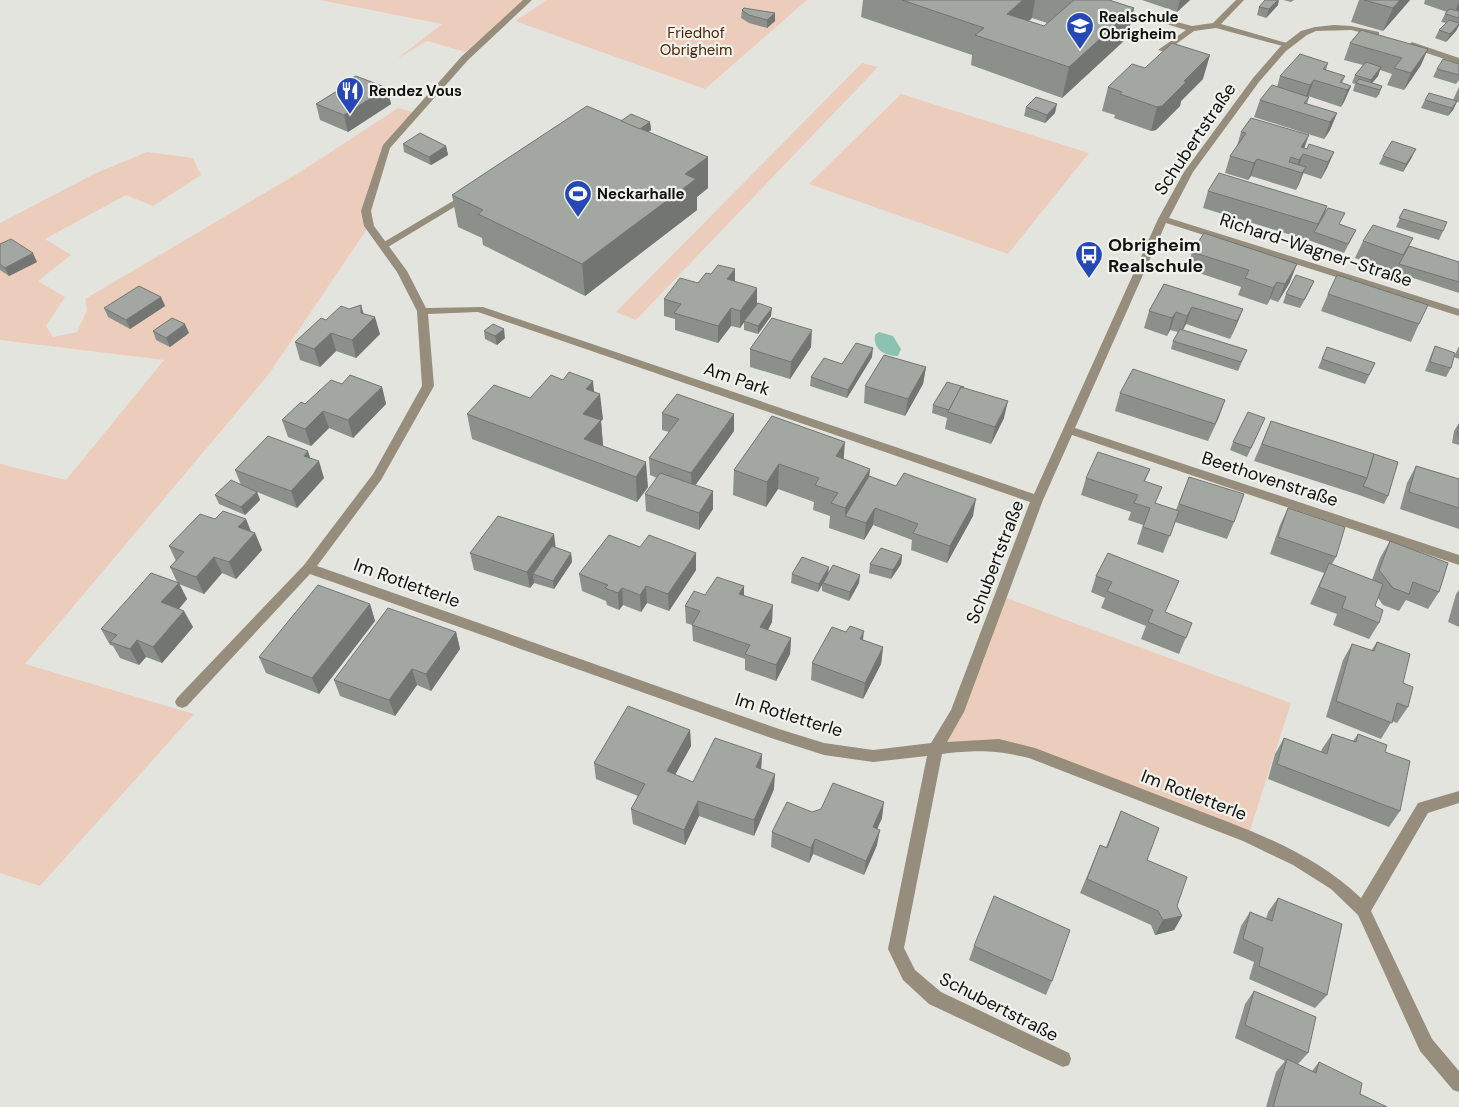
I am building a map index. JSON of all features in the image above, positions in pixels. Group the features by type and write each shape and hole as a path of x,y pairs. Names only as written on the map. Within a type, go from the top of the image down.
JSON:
{"street":[{"path":"182,702 308,568 377,476 428,386 422,311 402,271 370,226 366,211 386,147 465,58 528,0"},
{"path":"1216,25 1240,0"},
{"path":"1150,16 1192,28 1216,25 1292,43 1316,29 1334,27 1351,28 1387,37"},
{"path":"1162,50 1192,28"},
{"path":"1402,42 1459,61"},
{"name":"Schubertstraße","path":"1063,1059 935,998 909,975 896,949 928,781 936,748 957,712 1037,500 1163,219 1190,172 1230,114 1256,80 1292,43"},
{"path":"384,245 475,190"},
{"name":"Richard-Wagner-Straße","path":"1163,219 1459,313"},
{"name":"Am Park","path":"422,311 479,309 1037,500"},
{"name":"Beethovenstraße","path":"1069,430 1459,560"},
{"name":"Im Rotletterle","path":"308,568 779,735 824,749 872,756 936,748 999,745 1030,752 1248,836 1298,860 1336,884 1363,910 1426,1045 1459,1084"},
{"path":"1363,910 1423,808 1459,797"}],"green space":[{"path":"320,0 528,0 465,52 427,41 397,59 442,24"},
{"name":"Friedhof Obrigheim","path":"547,0 807,0 705,89 515,21"},
{"path":"862,63 878,67 636,320 616,312"},
{"path":"901,94 1089,153 1008,254 809,184"},
{"path":"398,108 416,113 386,147 366,211 369,226 269,374 25,664 194,714 40,886 0,873 0,464 66,480 164,360 0,340 0,223 96,173 147,152 193,158 201,175 153,206 126,195 45,239 71,255 38,281 65,297 46,326 53,337 77,332 87,310 85,299 297,174"},
{"path":"1001,596 1291,703 1248,836 1030,752 936,748"}],"shaded area":[{"path":"879,332 893,336 901,349 898,356 884,353 878,348 875,335"}],"building":[{"path":"902,0 1023,0 1007,14 1044,26 1074,0 1109,0 1134,8 1069,67 975,35 984,28"},
{"path":"1265,0 1278,0 1269,9 1259,7"},
{"path":"1364,0 1400,0 1393,8"},
{"path":"744,8 775,13 767,20 749,15 742,10"},
{"path":"1449,9 1459,11 1459,18 1445,14"},
{"path":"1449,20 1459,24 1450,34 1439,30"},
{"path":"1361,30 1428,49 1411,73 1394,68 1402,58 1350,43"},
{"path":"1172,43 1210,55 1162,106 1157,107 1120,94 1122,92 1108,87 1132,64 1145,68"},
{"path":"1300,54 1328,63 1323,69 1345,76 1340,82 1351,86 1347,90 1314,80 1310,85 1280,76"},
{"path":"1443,59 1459,64 1459,75 1437,69"},
{"path":"1366,62 1381,67 1371,80 1355,75"},
{"path":"356,76 387,88 344,115 316,104 352,82 348,80"},
{"path":"1359,79 1382,86 1380,90 1356,83"},
{"path":"1272,85 1309,97 1304,103 1337,113 1330,122 1260,100"},
{"path":"1429,93 1457,101 1452,108 1425,100"},
{"path":"1036,97 1057,104 1047,115 1026,107"},
{"name":"Neckarhalle","path":"587,106 708,157 685,174 696,179 582,264 478,214 483,210 452,195"},
{"path":"631,114 650,122 640,129 621,121"},
{"path":"1251,118 1309,135 1301,147 1307,149 1309,144 1334,152 1328,162 1303,154 1299,160 1291,157 1289,162 1306,167 1302,173 1257,159 1254,163 1230,156 1246,133 1241,132"},
{"path":"420,133 446,146 429,157 403,144"},
{"path":"1392,141 1416,149 1406,164 1383,156"},
{"path":"1219,173 1327,206 1318,224 1208,191"},
{"path":"1328,208 1345,213 1339,224 1356,230 1348,244 1314,232"},
{"path":"1404,209 1447,222 1443,231 1399,218"},
{"path":"1373,225 1413,238 1403,255 1363,241"},
{"path":"1204,233 1297,264 1285,284 1277,282 1273,288 1245,278 1249,270 1192,252"},
{"path":"11,239 33,253 5,268 0,264 0,244"},
{"path":"1409,246 1459,262 1459,282 1399,264"},
{"path":"718,265 735,269 727,279 757,288 740,311 731,308 718,326 674,313 681,304 664,299 680,278 698,283 706,273 711,274"},
{"path":"1296,275 1314,281 1304,300 1286,294"},
{"path":"1337,275 1428,305 1419,324 1328,294"},
{"path":"1164,284 1243,309 1237,321 1192,307 1187,316 1176,312 1172,318 1149,311"},
{"path":"139,286 161,297 126,320 104,308"},
{"path":"758,303 772,308 758,326 744,321"},
{"path":"361,305 361,313 375,317 352,340 331,333 314,349 295,342 321,318 326,320 341,306 349,309"},
{"path":"172,318 185,324 166,338 153,331"},
{"path":"772,318 812,330 791,362 750,349"},
{"path":"493,324 504,329 495,336 484,331"},
{"path":"1180,329 1247,350 1241,362 1173,341"},
{"path":"856,343 873,348 848,390 811,377 824,358 842,364"},
{"path":"1435,346 1455,353 1451,368 1430,362"},
{"path":"1327,347 1375,363 1369,375 1322,359"},
{"path":"884,355 926,367 908,399 865,386"},
{"path":"1133,369 1225,400 1215,424 1120,393"},
{"path":"569,372 593,381 586,389 600,394 583,414 601,420 584,439 646,462 636,477 467,414 494,385 530,398 551,375 563,380"},
{"path":"350,375 382,387 348,420 323,411 305,429 282,420 301,402 305,404 331,380 342,384"},
{"path":"947,382 964,387 961,387 949,410 933,405"},
{"path":"961,387 1008,401 995,427 948,412"},
{"path":"677,394 734,414 691,473 649,458 679,419 662,413"},
{"path":"1248,412 1265,418 1251,448 1233,442"},
{"path":"772,416 845,442 836,456 870,469 845,508 831,503 838,493 815,485 819,478 779,464 767,482 734,470"},
{"path":"1271,421 1374,454 1367,478 1262,444"},
{"path":"268,436 308,451 304,456 319,461 291,491 235,470"},
{"path":"1098,452 1150,469 1144,481 1162,487 1155,503 1179,511 1170,536 1143,527 1150,508 1134,503 1138,495 1086,478"},
{"path":"1374,454 1398,462 1388,496 1363,486"},
{"path":"1416,466 1459,479 1459,508 1409,492"},
{"path":"660,473 713,491 699,513 645,494"},
{"path":"904,473 976,499 950,546 913,533 918,524 875,508 866,523 845,516 869,476 896,486"},
{"path":"1189,477 1244,494 1234,522 1179,504"},
{"path":"231,480 257,492 241,507 215,495"},
{"path":"1288,508 1345,527 1336,557 1278,537"},
{"path":"223,511 246,519 238,527 255,533 229,562 214,557 196,577 170,567 184,552 169,546 200,514 215,519"},
{"path":"498,516 554,534 527,572 470,553"},
{"path":"609,535 640,547 649,535 696,553 668,594 646,586 640,595 622,588 618,593 605,588 608,585 579,574"},
{"path":"1390,541 1448,563 1439,592 1413,582 1409,594 1393,588 1379,570"},
{"path":"552,546 571,553 553,581 533,574"},
{"path":"881,548 902,555 893,570 870,564"},
{"path":"1108,553 1179,581 1165,612 1192,623 1186,638 1148,622 1153,610 1107,591 1112,582 1096,576"},
{"path":"802,557 829,567 819,584 792,574"},
{"path":"1329,563 1383,584 1375,606 1383,610 1379,623 1342,608 1346,597 1319,587"},
{"path":"833,565 860,575 850,592 823,583"},
{"path":"151,573 179,583 161,602 184,611 153,647 137,640 130,649 110,642 117,635 101,629"},
{"path":"717,577 744,586 739,594 773,605 760,627 791,638 776,665 745,654 750,645 692,625 700,611 685,606 694,591 705,595"},
{"path":"318,585 370,604 312,678 259,657"},
{"path":"388,608 456,632 426,674 412,669 389,700 334,680"},
{"path":"850,626 864,631 860,639 883,647 865,683 812,663 832,627 846,632"},
{"path":"1377,642 1410,654 1403,683 1413,687 1408,707 1397,703 1392,723 1336,701 1352,644 1374,651"},
{"path":"628,706 690,730 667,771 693,782 715,738 762,754 756,767 775,774 754,820 698,801 684,830 631,809 645,784 594,763"},
{"path":"1332,734 1356,742 1358,734 1387,745 1385,752 1410,761 1400,811 1277,764 1284,738 1327,754"},
{"path":"833,783 884,802 873,827 880,830 866,861 815,839 811,848 772,832 787,802 812,812 821,809"},
{"path":"1121,811 1159,828 1147,860 1187,877 1177,906 1182,916 1163,920 1158,911 1087,879 1100,845 1107,848"},
{"path":"994,896 1070,930 1052,981 974,946"},
{"path":"1278,898 1342,924 1327,995 1259,966 1263,948 1243,939 1250,912 1272,921"},
{"path":"1254,991 1316,1017 1308,1053 1245,1025"},
{"path":"1287,1059 1316,1073 1319,1062 1362,1083 1360,1094 1387,1107 1273,1107"}],"place":[{"name":"Realschule Obrigheim","path":"1080,50"},
{"name":"Rendez Vous","path":"350,115"},
{"name":"Neckarhalle","path":"578,218"},
{"name":"Obrigheim Realschule","path":"1089,279"}]}
